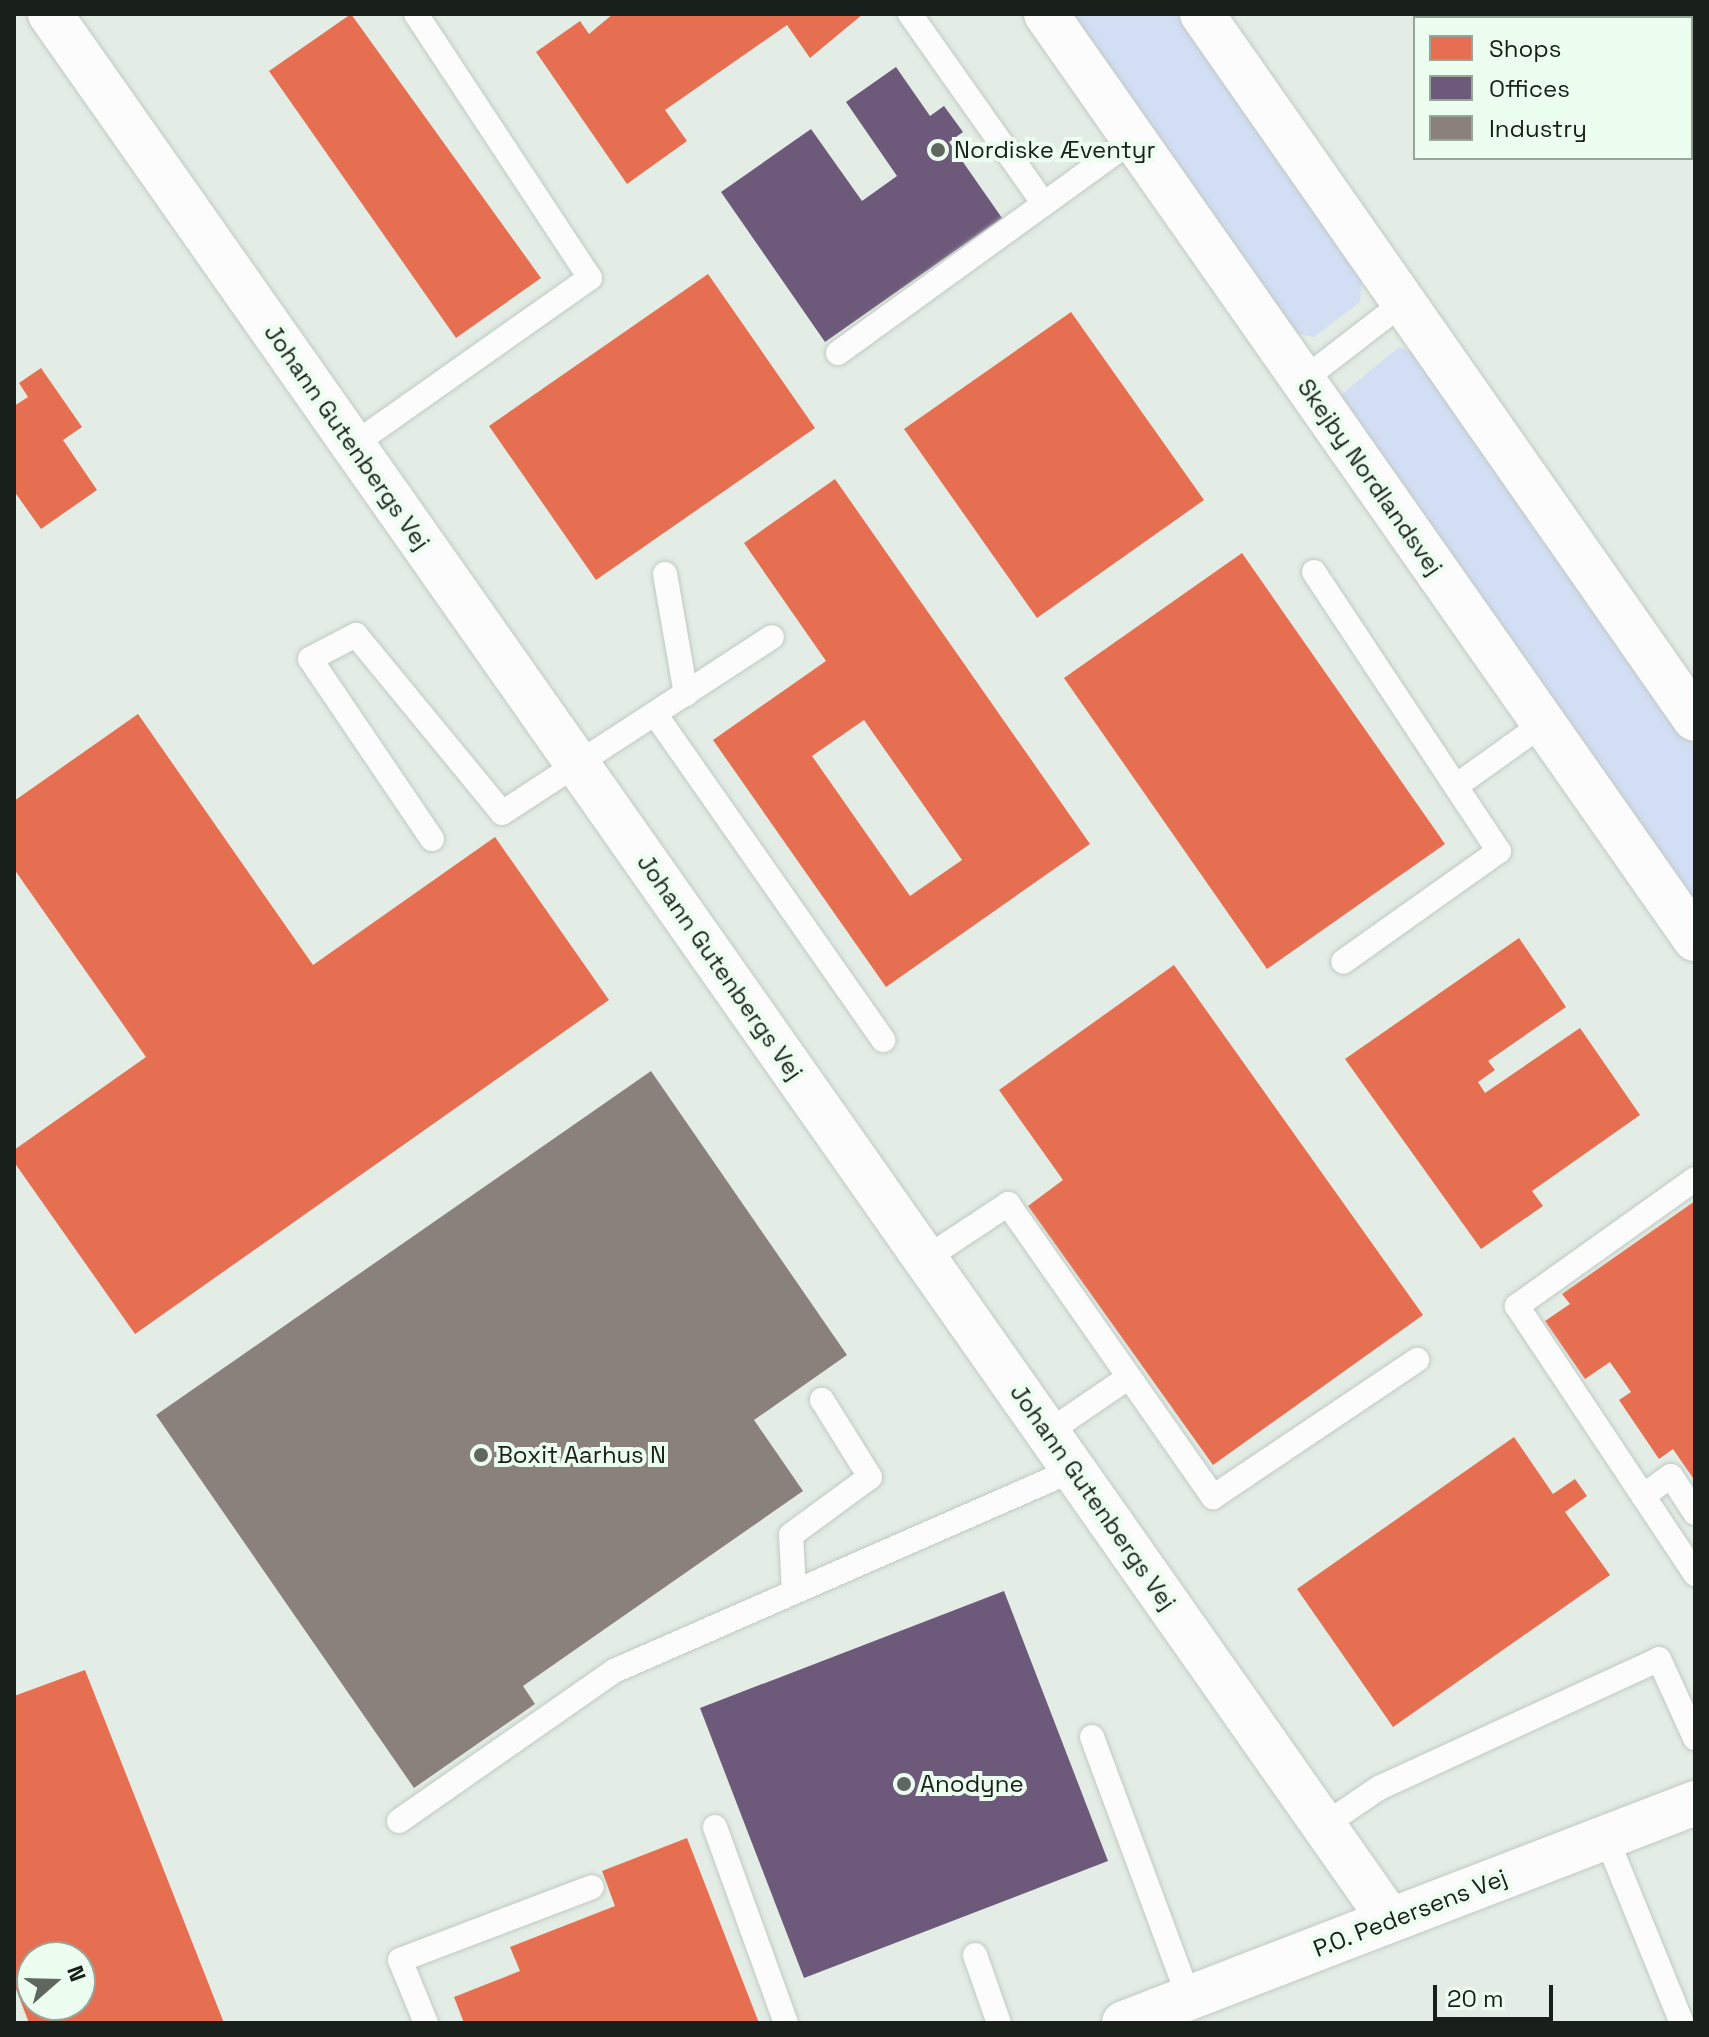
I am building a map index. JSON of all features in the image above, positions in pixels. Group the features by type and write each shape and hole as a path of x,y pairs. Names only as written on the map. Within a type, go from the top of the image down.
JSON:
{"street":[{"name":"Johann Gutenbergs Vej","path":"50,14 1390,1920"},
{"name":"Skejby Nordlandsvej","path":"1046,14 1695,939"},
{"path":"1202,14 1695,719"},
{"name":"P.O. Pedersens Vej","path":"1124,2023 1695,1803"}],"lane":[{"path":"353,445 590,278 416,14"},
{"path":"910,14 1044,204"},
{"path":"838,353 1134,139"},
{"path":"1303,380 1404,302"},
{"path":"1314,572 1499,851 1343,962"},
{"path":"665,574 686,694"},
{"path":"432,839 310,659 356,635 502,813 772,637"},
{"path":"655,714 883,1040"},
{"path":"1456,786 1544,723"},
{"path":"1695,1179 1517,1306 1695,1574"},
{"path":"925,1259 1008,1204 1213,1497 1417,1360"},
{"path":"1047,1433 1129,1377"},
{"path":"794,1592 791,1535 870,1477 822,1400"},
{"path":"399,1821 614,1671 1073,1470"},
{"path":"1643,1496 1671,1476 1695,1513"},
{"path":"1323,1826 1379,1788 1659,1659 1695,1738"},
{"path":"1092,1737 1189,1998"},
{"path":"715,1827 786,2023"},
{"path":"1606,1837 1682,2023"},
{"path":"426,2023 400,1960 592,1887"},
{"path":"975,1955 999,2023"}],"shaded area":[{"path":"1062,14 1182,14 1362,270 1360,302 1314,337 1287,331"},
{"path":"1399,347 1421,355 1695,747 1695,916 1336,399"}],"building: Shops":[{"path":"351,14 541,278 456,338 269,71"},
{"path":"613,14 863,14 810,58 787,25 665,110 687,141 627,184 536,52 580,21 589,34"},
{"path":"708,274 815,428 596,580 489,426"},
{"path":"1071,312 1204,500 1037,618 904,429"},
{"path":"41,368 82,427 63,440 97,490 41,529 14,491 14,406 28,397 19,383"},
{"path":"835,479 1090,844 886,987 713,740 826,661 744,543","holes":["864,720 962,860 910,896 812,756"]},
{"path":"1242,553 1445,844 1267,969 1064,678"},
{"path":"138,714 313,965 495,837 609,1000 135,1334 14,1162 14,1150 146,1057 14,869 14,801"},
{"path":"1519,938 1566,1007 1488,1061 1495,1070 1478,1082 1485,1093 1580,1028 1640,1115 1532,1191 1543,1206 1481,1249 1345,1059"},
{"path":"1174,965 1423,1315 1213,1465 1028,1206 1063,1180 999,1090"},
{"path":"1695,1201 1695,1481 1673,1449 1659,1459 1619,1400 1631,1392 1610,1362 1585,1379 1545,1321 1570,1304 1562,1294"},
{"path":"1514,1437 1553,1494 1575,1479 1587,1496 1565,1512 1610,1575 1393,1727 1297,1589"},
{"path":"85,1670 224,2023 29,2023 96,2021 96,1941 16,1941 16,1989 14,1696"},
{"path":"687,1838 759,2023 464,2023 454,1997 520,1971 510,1947 615,1906 602,1871"}],"building: Offices":[{"path":"896,67 930,116 944,106 963,132 949,142 1002,218 825,342 721,192 811,129 862,201 897,176 846,102"},
{"name":"Anodyne","path":"1004,1591 1108,1861 804,1978 700,1708"}],"building: Industry":[{"name":"Boxit Aarhus N","path":"651,1071 847,1355 754,1420 803,1491 523,1686 535,1704 414,1788 156,1415"}],"place":[{"name":"Nordiske Æventyr","path":"938,150"},
{"name":"Boxit Aarhus N","path":"481,1455"},
{"name":"Anodyne","path":"904,1784"}]}
